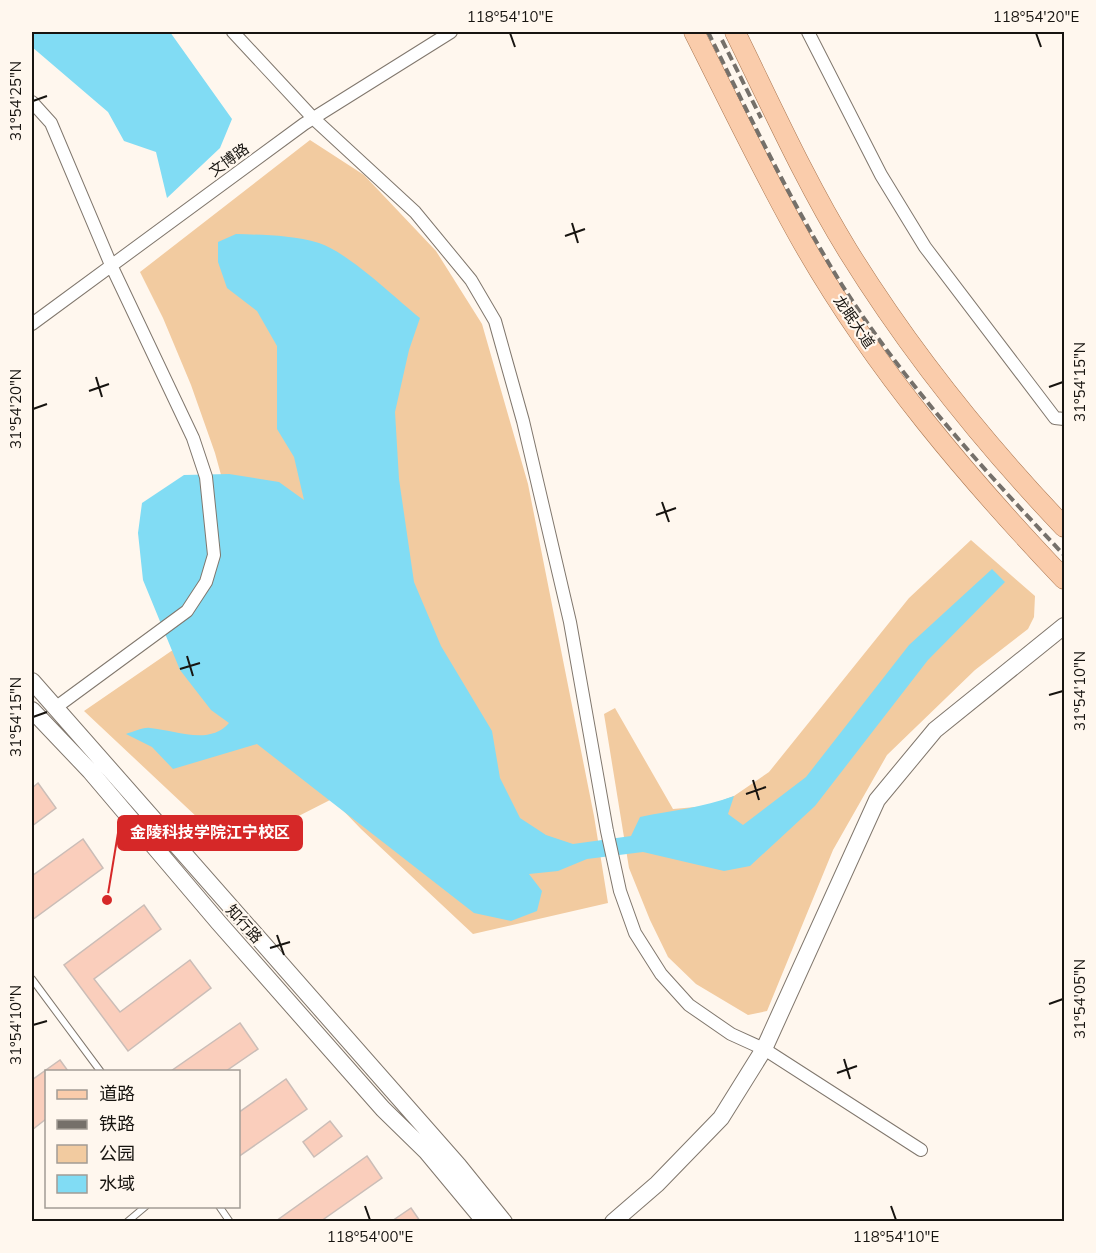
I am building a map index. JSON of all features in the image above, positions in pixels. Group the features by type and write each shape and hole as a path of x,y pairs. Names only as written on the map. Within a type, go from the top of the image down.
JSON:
{"main road":[{"name":"龙眠大道","path":"694,32 807,250 859,332 932,429 992,502 1065,579"},
{"path":"735,32 802,167 847,250 903,335 966,418 1065,527"}],"street":[{"path":"233,32 313,118 415,212 471,280 495,321 523,421 568,611 620,891 635,933 661,974 689,1005 731,1034 764,1049 921,1150"},
{"name":"文博路","path":"32,324 313,118 451,32"},
{"path":"808,32 881,175 925,247 1055,418 1065,419"},
{"path":"32,102 51,123 111,265 193,438 206,477 213,523 214,555 206,582 187,611 162,632 55,708"},
{"path":"613,1221 657,1184 721,1118 764,1049 877,800 935,730 1065,627"},
{"name":"知行路","path":"32,681 458,1165 504,1221"},
{"name":"知行路","path":"32,710 90,771 219,923 383,1109 426,1151 485,1221"}],"lane":[{"path":"32,979 100,1070"},
{"path":"127,1221 143,1208"},
{"path":"220,1208 230,1221"}],"green space":[{"path":"310,140 364,175 436,251 482,324 528,484 594,816 608,903 473,934 332,799 232,850 84,711 215,621 232,515 215,453 191,385 163,318 140,272"},
{"path":"971,540 1035,596 1034,617 1028,629 975,670 887,755 833,850 767,1011 748,1015 696,984 668,957 650,920 629,868 604,714 615,708 673,809 707,806 734,796 769,772 909,598"}],"water":[{"path":"32,32 170,32 232,119 220,148 167,198 156,152 124,141 108,112 32,47"},
{"path":"236,234 299,238 331,248 358,266 420,318 409,350 395,412 399,479 414,582 441,646 492,731 500,778 520,818 546,835 573,844 631,836 640,817 699,806 734,796 728,814 743,825 806,777 909,645 992,569 1005,582 928,660 815,806 750,866 724,871 643,852 587,859 558,871 529,874 542,891 537,911 511,921 474,913 257,744 173,769 152,747 126,734 147,728 191,735 212,734 229,723 211,710 180,670 143,580 138,533 142,503 184,475 229,474 279,482 304,500 294,457 277,429 277,346 257,311 227,288 218,262 218,242"}],"building":[{"path":"38,783 56,808 32,826 32,788"},
{"path":"83,839 103,868 32,920 32,876"},
{"path":"144,905 161,929 94,979 120,1012 190,960 211,988 128,1051 64,965"},
{"path":"240,1023 258,1049 227,1070 172,1070"},
{"path":"60,1060 67,1070 46,1070"},
{"path":"45,1071 45,1120 32,1130 32,1080"},
{"path":"286,1079 307,1109 240,1156 240,1112"},
{"path":"330,1121 342,1136 314,1157 303,1142"},
{"path":"367,1156 382,1178 321,1221 276,1221"},
{"path":"411,1208 420,1221 392,1221"}],"railway":[{"path":"708,32 806,223 866,322 947,425 1064,555"},
{"path":"722,40 761,118"}],"place":[{"name":"金陵科技学院江宁校区","path":"107,900"}]}
